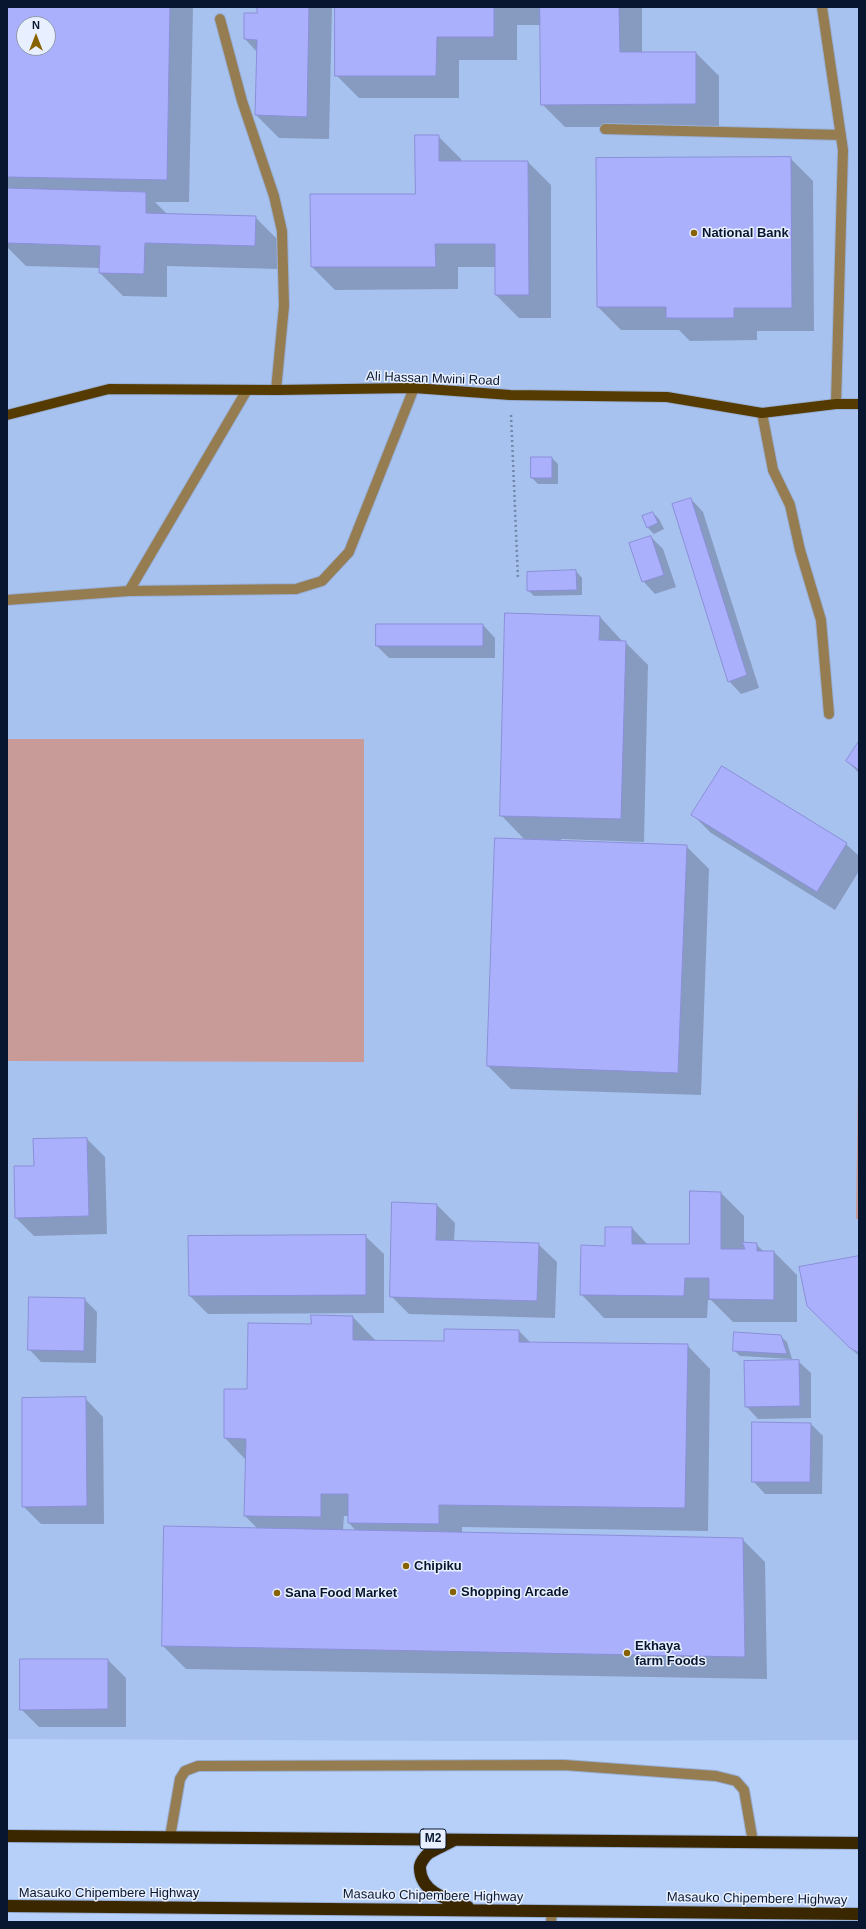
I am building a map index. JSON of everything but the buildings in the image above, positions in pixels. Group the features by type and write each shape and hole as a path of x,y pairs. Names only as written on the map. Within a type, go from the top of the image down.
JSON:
{"highway":[{"name":"M2","path":"7,1836 859,1843"},
{"path":"457,1839 427,1854 420,1866 420,1877 426,1887 443,1897 474,1910"},
{"name":"Masauko Chipembere Highway","path":"7,1906 474,1910 552,1917 859,1914"}],"main road":[{"name":"Ali Hassan Mwini Road","path":"7,415 109,389 276,390 414,388 510,395 667,397 762,413 836,404 859,404"}],"lane":[{"path":"822,7 843,150 836,404"},
{"path":"220,19 242,101 274,196 282,231 284,306 276,390"},
{"path":"605,129 841,135"},
{"path":"7,600 129,591 296,589 322,581 349,552 414,388"},
{"path":"129,591 247,390"},
{"path":"762,413 773,470 790,505 800,550 822,620 829,714"},
{"path":"170,1837 180,1779 185,1771 198,1766 564,1765 716,1776 736,1781 744,1790 753,1842"}],"path":[{"path":"510,395 518,579"}],"shaded area":[{"path":"7,7 859,7 859,1740 468,1741 7,1739"},
{"path":"7,739 364,739 364,1062 7,1061"},
{"path":"859,999 859,1219 856,1219"}],"place":[{"name":"National Bank","path":"694,233"},
{"name":"Chipiku","path":"406,1566"},
{"name":"Shopping Arcade","path":"453,1592"},
{"name":"Sana Food Market","path":"277,1593"},
{"name":"Ekhaya farm Foods","path":"627,1653"}]}
